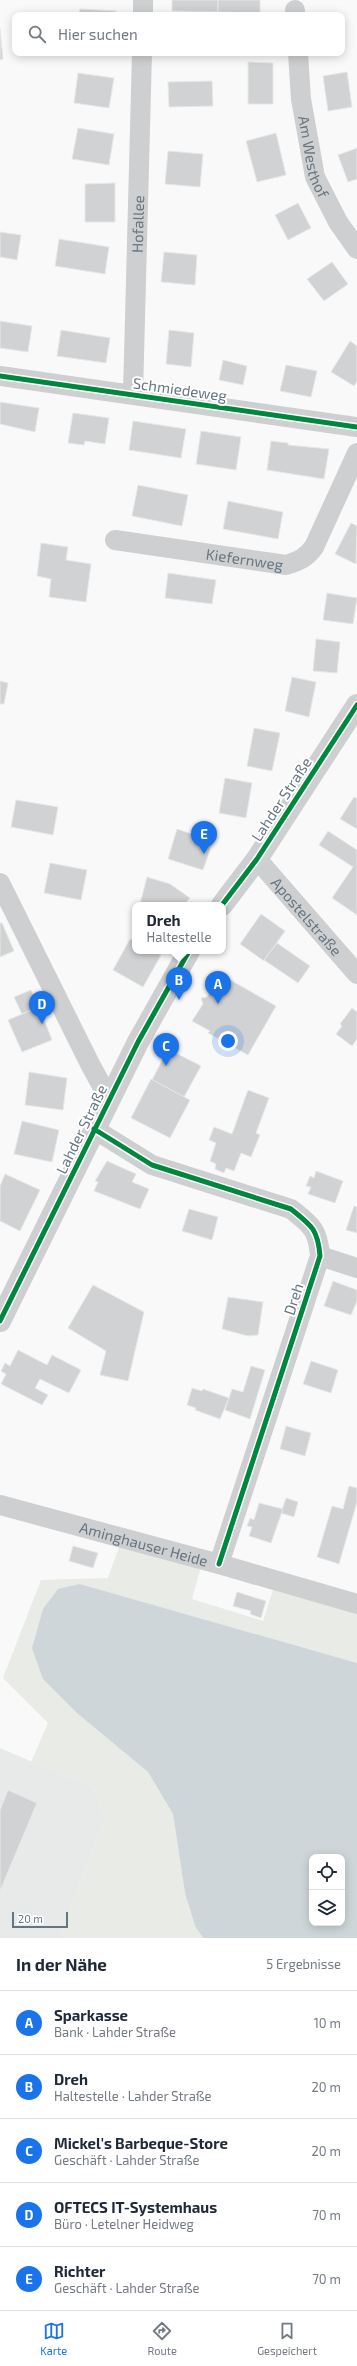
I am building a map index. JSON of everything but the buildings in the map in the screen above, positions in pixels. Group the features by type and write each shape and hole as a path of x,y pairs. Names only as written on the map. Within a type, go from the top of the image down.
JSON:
{"street":[{"path":"142,12 143,0"},
{"name":"Hofallee","path":"133,394 142,56"},
{"name":"Am Westhof","path":"298,56 301,98 315,177 338,222 357,249"},
{"name":"Schmiedeweg","path":"0,376 357,427"},
{"name":"Kiefernweg","path":"115,540 286,565 298,562 307,557 314,547 357,453"},
{"name":"Lahder Straße","path":"224,902 257,859 357,704"},
{"name":"Apostelstraße","path":"257,859 357,972"},
{"path":"0,883 109,1099"},
{"name":"Lahder Straße","path":"0,1321 138,1042 187,954"},
{"name":"Dreh","path":"94,1129 152,1165 291,1209 307,1222 319,1237 320,1256 219,1564"},
{"path":"320,1256 357,1268"},
{"name":"Aminghauser Heide","path":"0,1504 219,1564 357,1604"}],"shaded area":[{"path":"120,1544 201,1567 192,1599 263,1621 273,1590 357,1614 357,1663 80,1584 78,1714 148,1772 173,1814 185,1893 195,1926 203,1938 59,1938 105,1817 93,1788 31,1762 48,1723 3,1678 41,1580 108,1578"},
{"path":"80,1584 357,1663 357,1938 203,1938 195,1926 185,1893 173,1814 148,1772 78,1714 43,1679 32,1648 43,1609 58,1589"},
{"path":"0,1748 93,1788 105,1817 59,1938 0,1938"}],"cycle path":[{"path":"0,376 357,427"},
{"path":"224,902 257,859 357,705"},
{"path":"0,1321 138,1042 187,954"},
{"path":"94,1129 152,1165 291,1209 304,1219 315,1233 320,1256 219,1564"}],"place":[{"name":"Richter","path":"204,854"},
{"name":"Dreh","path":"179,1000"},
{"name":"Sparkasse","path":"218,1004"},
{"name":"OFTECS IT-Systemhaus","path":"42,1024"},
{"name":"Mickel's Barbeque-Store","path":"166,1066"}]}
